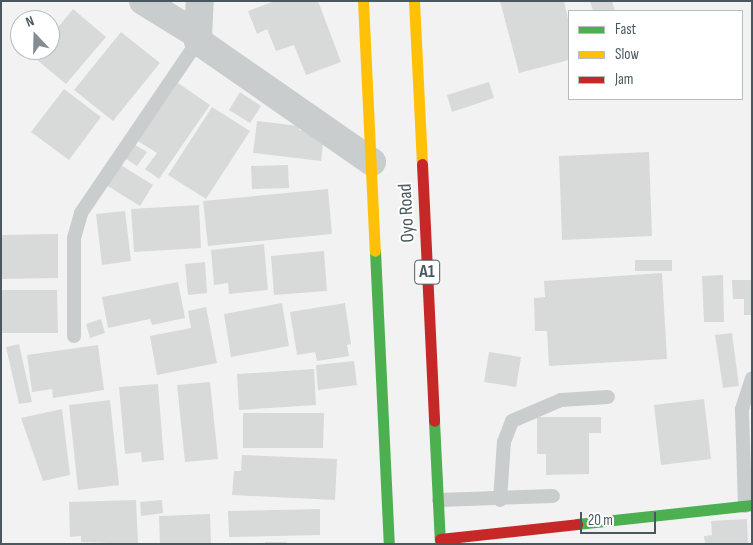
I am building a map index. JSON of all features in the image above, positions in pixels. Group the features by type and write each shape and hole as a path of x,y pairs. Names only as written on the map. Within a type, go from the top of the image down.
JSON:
{"main road":[{"name":"Oyo Road","path":"362,1 372,162 388,544"},
{"name":"Oyo Road","path":"414,1 440,541"},
{"path":"440,541 748,506"}],"street":[{"path":"143,1 372,162"},
{"path":"198,38 200,1"}],"lane":[{"path":"74,336 74,238 81,213 198,38"},
{"path":"748,506 742,409 752,379"},
{"path":"500,500 504,442 512,421 561,400 608,397"},
{"path":"439,500 500,500 554,496"}],"building":[{"path":"275,1 318,1 341,62 306,75 294,45 276,51 267,29 257,34 248,11"},
{"path":"500,1 564,1 568,19 568,60 519,73"},
{"path":"590,1 612,1 615,10 593,10"},
{"path":"73,9 106,37 66,84 37,60 60,60 60,25"},
{"path":"121,32 160,63 113,121 74,90"},
{"path":"489,82 494,98 452,112 447,95"},
{"path":"178,83 210,105 159,179 145,169 157,153 138,141"},
{"path":"64,89 101,117 69,160 31,132"},
{"path":"240,92 261,106 250,123 229,110"},
{"path":"212,107 250,131 206,199 168,175"},
{"path":"257,121 299,126 299,130 324,133 321,161 253,153"},
{"path":"132,143 147,152 137,166 123,157"},
{"path":"649,152 652,236 562,240 559,156"},
{"path":"119,164 153,185 140,206 106,185"},
{"path":"288,165 289,188 252,189 251,166"},
{"path":"328,189 332,234 208,246 203,201"},
{"path":"199,205 201,248 134,252 131,209"},
{"path":"125,211 131,261 102,265 96,214"},
{"path":"58,234 58,278 1,279 1,235"},
{"path":"264,244 268,290 229,294 228,283 214,285 211,250"},
{"path":"324,251 327,291 274,295 271,256"},
{"path":"635,260 672,260 672,271 635,271"},
{"path":"205,262 207,293 188,295 185,264"},
{"path":"662,273 667,359 549,366 547,331 535,331 534,298 545,297 544,281"},
{"path":"723,275 724,322 704,322 702,276"},
{"path":"732,280 752,280 752,315 744,315 744,299 733,299"},
{"path":"178,282 185,318 152,325 150,319 108,328 102,297"},
{"path":"1,290 57,290 58,333 1,333"},
{"path":"282,303 289,346 231,357 224,314"},
{"path":"345,303 351,344 347,345 349,356 317,361 315,352 297,355 290,312"},
{"path":"206,307 217,363 157,375 150,336 191,328 188,311"},
{"path":"101,319 105,333 90,338 86,324"},
{"path":"732,333 739,386 723,388 715,335"},
{"path":"19,344 32,402 19,404 6,347"},
{"path":"98,345 104,390 53,398 52,389 32,392 27,355"},
{"path":"489,352 521,357 516,387 484,382"},
{"path":"354,361 357,385 318,390 316,365"},
{"path":"314,369 316,405 239,410 237,374"},
{"path":"210,382 218,459 185,462 177,385"},
{"path":"158,384 164,460 142,462 141,452 125,454 119,387"},
{"path":"704,399 711,459 661,465 654,405"},
{"path":"110,400 119,485 78,490 69,405"},
{"path":"62,409 70,475 43,481 21,418"},
{"path":"243,413 324,413 323,448 243,448"},
{"path":"537,417 601,417 601,433 589,433 589,474 546,475 546,454 537,454"},
{"path":"242,455 337,459 335,500 232,495 234,471 241,471"},
{"path":"136,500 138,544 81,542 81,536 70,537 69,502"},
{"path":"162,500 163,513 141,516 140,502"},
{"path":"320,509 320,535 229,537 228,511"},
{"path":"210,514 211,544 160,544 159,516"},
{"path":"747,519 748,544 705,544 704,536 712,535 711,521"},
{"path":"265,542 287,542 287,544 265,544"}],"traffic: fast":[{"path":"375,251 389,544"},
{"path":"434,421 440,544"},
{"path":"577,524 752,505"}],"traffic: slow":[{"path":"363,1 375,251"},
{"path":"414,1 422,164"}],"traffic: jam":[{"path":"422,164 434,421"},
{"path":"440,539 577,524"}]}
